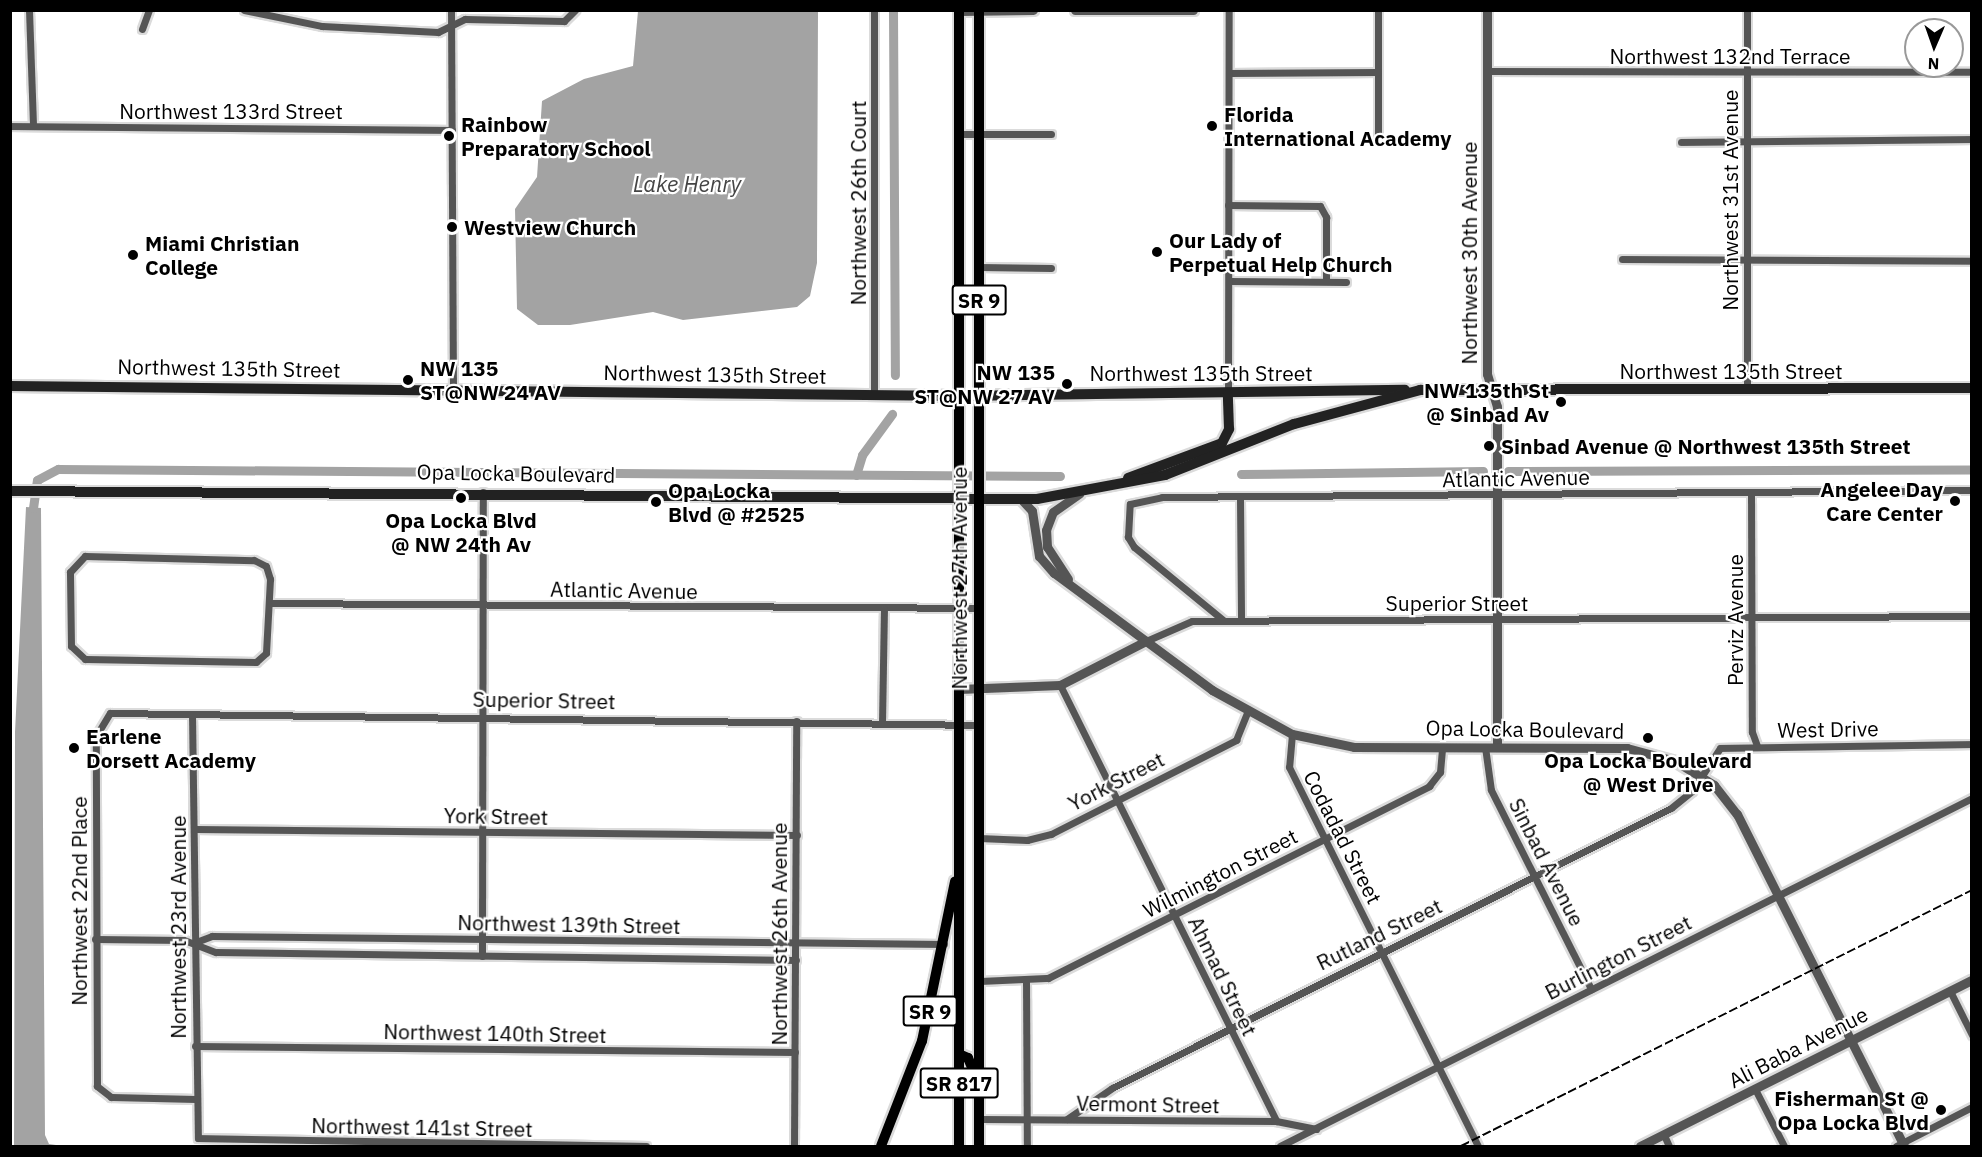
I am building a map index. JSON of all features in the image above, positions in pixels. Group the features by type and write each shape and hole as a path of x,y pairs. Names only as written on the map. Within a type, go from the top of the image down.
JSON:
{"main road":[{"name":"Northwest 27th Avenue","path":"959,11 959,1146"},
{"name":"Northwest 27th Avenue","path":"979,11 979,1146"},
{"name":"Northwest 135th Street","path":"10,386 959,396 1420,390"},
{"name":"Northwest 135th Street","path":"1491,392 1971,388"},
{"name":"Opa Locka Boulevard","path":"15,491 959,493 1021,499 1079,494 1113,488 1205,462 1294,424 1420,390 1491,392"},
{"path":"1113,488 1222,443 1229,429 1228,394"},
{"name":"SR 9","path":"881,1146 922,1041 958,870"},
{"path":"959,1023 979,1047"},
{"path":"959,1054 968,1058 979,1083"}],"street":[{"path":"29,10 33,126"},
{"path":"142,29 149,10"},
{"path":"244,10 322,26 438,32 465,19 573,14"},
{"path":"451,10 453,390"},
{"name":"Northwest 26th Court","path":"874,10 874,395"},
{"path":"959,11 1033,10"},
{"path":"1075,10 1193,10"},
{"path":"1228,394 1229,10"},
{"path":"1378,10 1378,133"},
{"name":"Northwest 30th Avenue","path":"1487,10 1487,374 1497,407 1496,495"},
{"name":"Northwest 31st Avenue","path":"1747,10 1747,390"},
{"name":"Northwest 132nd Terrace","path":"1488,71 1971,72"},
{"path":"1229,73 1378,72"},
{"name":"Northwest 133rd Street","path":"10,126 452,130"},
{"path":"959,134 1051,134"},
{"path":"1681,142 1971,139"},
{"path":"1228,205 1320,206 1326,217 1326,281"},
{"path":"1622,259 1971,261"},
{"path":"979,267 1051,268"},
{"path":"1229,281 1346,282"},
{"name":"Atlantic Avenue","path":"1223,620 1151,562 1128,537 1130,504 1162,497 1240,499 1971,490"},
{"path":"482,956 483,492"},
{"name":"Perviz Avenue","path":"1751,493 1752,732 1757,746"},
{"path":"1071,583 1047,546 1046,530 1053,512 1079,494"},
{"path":"1496,495 1497,747"},
{"name":"Opa Locka Boulevard","path":"1021,499 1032,511 1039,555 1071,583 1146,641 1247,713 1292,734 1354,747 1627,748 1668,758 1700,776 1733,807 1851,1040 1900,1145"},
{"path":"1240,499 1241,621"},
{"path":"85,556 254,560 266,566 270,603 269,642 256,662 85,659 71,646 70,572 85,556"},
{"name":"Atlantic Avenue","path":"270,603 978,608"},
{"path":"882,722 884,609"},
{"name":"Superior Street","path":"959,689 1060,685 1146,641 1192,621 1495,621 1971,616"},
{"name":"Ahmad Street","path":"1060,685 1276,1121"},
{"name":"Superior Street","path":"110,713 978,725"},
{"name":"Northwest 22nd Place","path":"110,713 96,736 97,1086 102,1093 196,1099"},
{"name":"York Street","path":"979,838 1041,837 1236,740 1247,713"},
{"name":"Northwest 23rd Avenue","path":"192,714 198,1138"},
{"name":"Northwest 26th Avenue","path":"794,1146 796,721"},
{"name":"Codadad Street","path":"1292,734 1289,767 1327,837 1478,1146"},
{"name":"West Drive","path":"1700,776 1720,748 1971,744"},
{"name":"Wilmington Street","path":"978,981 1048,978 1174,915 1432,784 1440,772 1442,747"},
{"name":"Sinbad Avenue","path":"1485,747 1489,785 1591,989"},
{"name":"Rutland Street","path":"1067,1119 1112,1088 1230,1027 1671,808 1692,791 1700,776"},
{"name":"Burlington Street","path":"1280,1146 1441,1067 1971,798"},
{"name":"York Street","path":"194,829 797,835"},
{"name":"Northwest 139th Street","path":"95,939 196,942 212,936 944,944"},
{"path":"629,957 630,941"},
{"name":"Northwest 139th Street","path":"196,942 216,952 796,960"},
{"path":"1026,980 1027,1146"},
{"name":"Ali Baba Avenue","path":"1640,1146 1971,980"},
{"path":"1950,991 1971,1035"},
{"name":"Northwest 140th Street","path":"195,1046 795,1053"},
{"path":"1755,1089 1784,1146"},
{"path":"1900,1145 1971,1107"},
{"name":"Vermont Street","path":"979,1119 1276,1121 1316,1129"},
{"path":"1664,1135 1670,1146"},
{"name":"Northwest 141st Street","path":"198,1138 646,1146"}],"water":[{"name":"Lake Henry","path":"638,11 818,11 817,263 810,296 797,307 683,320 653,312 570,325 538,325 517,309 515,209 537,177 542,101 584,79 633,66"},
{"path":"26,507 41,508 45,1135 49,1144 63,1146 14,1146 15,732"}],"waterway":[{"path":"893,10 895,375"},
{"path":"856,475 862,455 892,414"},
{"path":"33,508 37,480 58,469 1060,476"},
{"path":"1508,471 1972,469"},
{"path":"1241,474 1483,471"}],"railway":[{"path":"1461,1146 1972,890"}],"place":[{"name":"Florida International Academy","path":"1212,126"},
{"name":"Rainbow Preparatory School","path":"449,136"},
{"name":"Westview Church","path":"452,227"},
{"name":"Our Lady of Perpetual Help Church","path":"1157,252"},
{"name":"Miami Christian College","path":"133,255"},
{"name":"NW 135 ST@NW 24 AV","path":"408,380"},
{"name":"NW 135 ST@NW 27 AV","path":"1067,384"},
{"name":"NW 135th St @ Sinbad Av","path":"1561,402"},
{"name":"Sinbad Avenue @ Northwest 135th Street","path":"1489,446"},
{"name":"Opa Locka Blvd @ NW 24th Av","path":"461,498"},
{"name":"Angelee Day Care Center","path":"1955,501"},
{"name":"Opa Locka Blvd @ #2525","path":"656,502"},
{"name":"Opa Locka Boulevard @ West Drive","path":"1648,738"},
{"name":"Earlene Dorsett Academy","path":"74,748"},
{"name":"Fisherman St @ Opa Locka Blvd","path":"1941,1110"}]}
